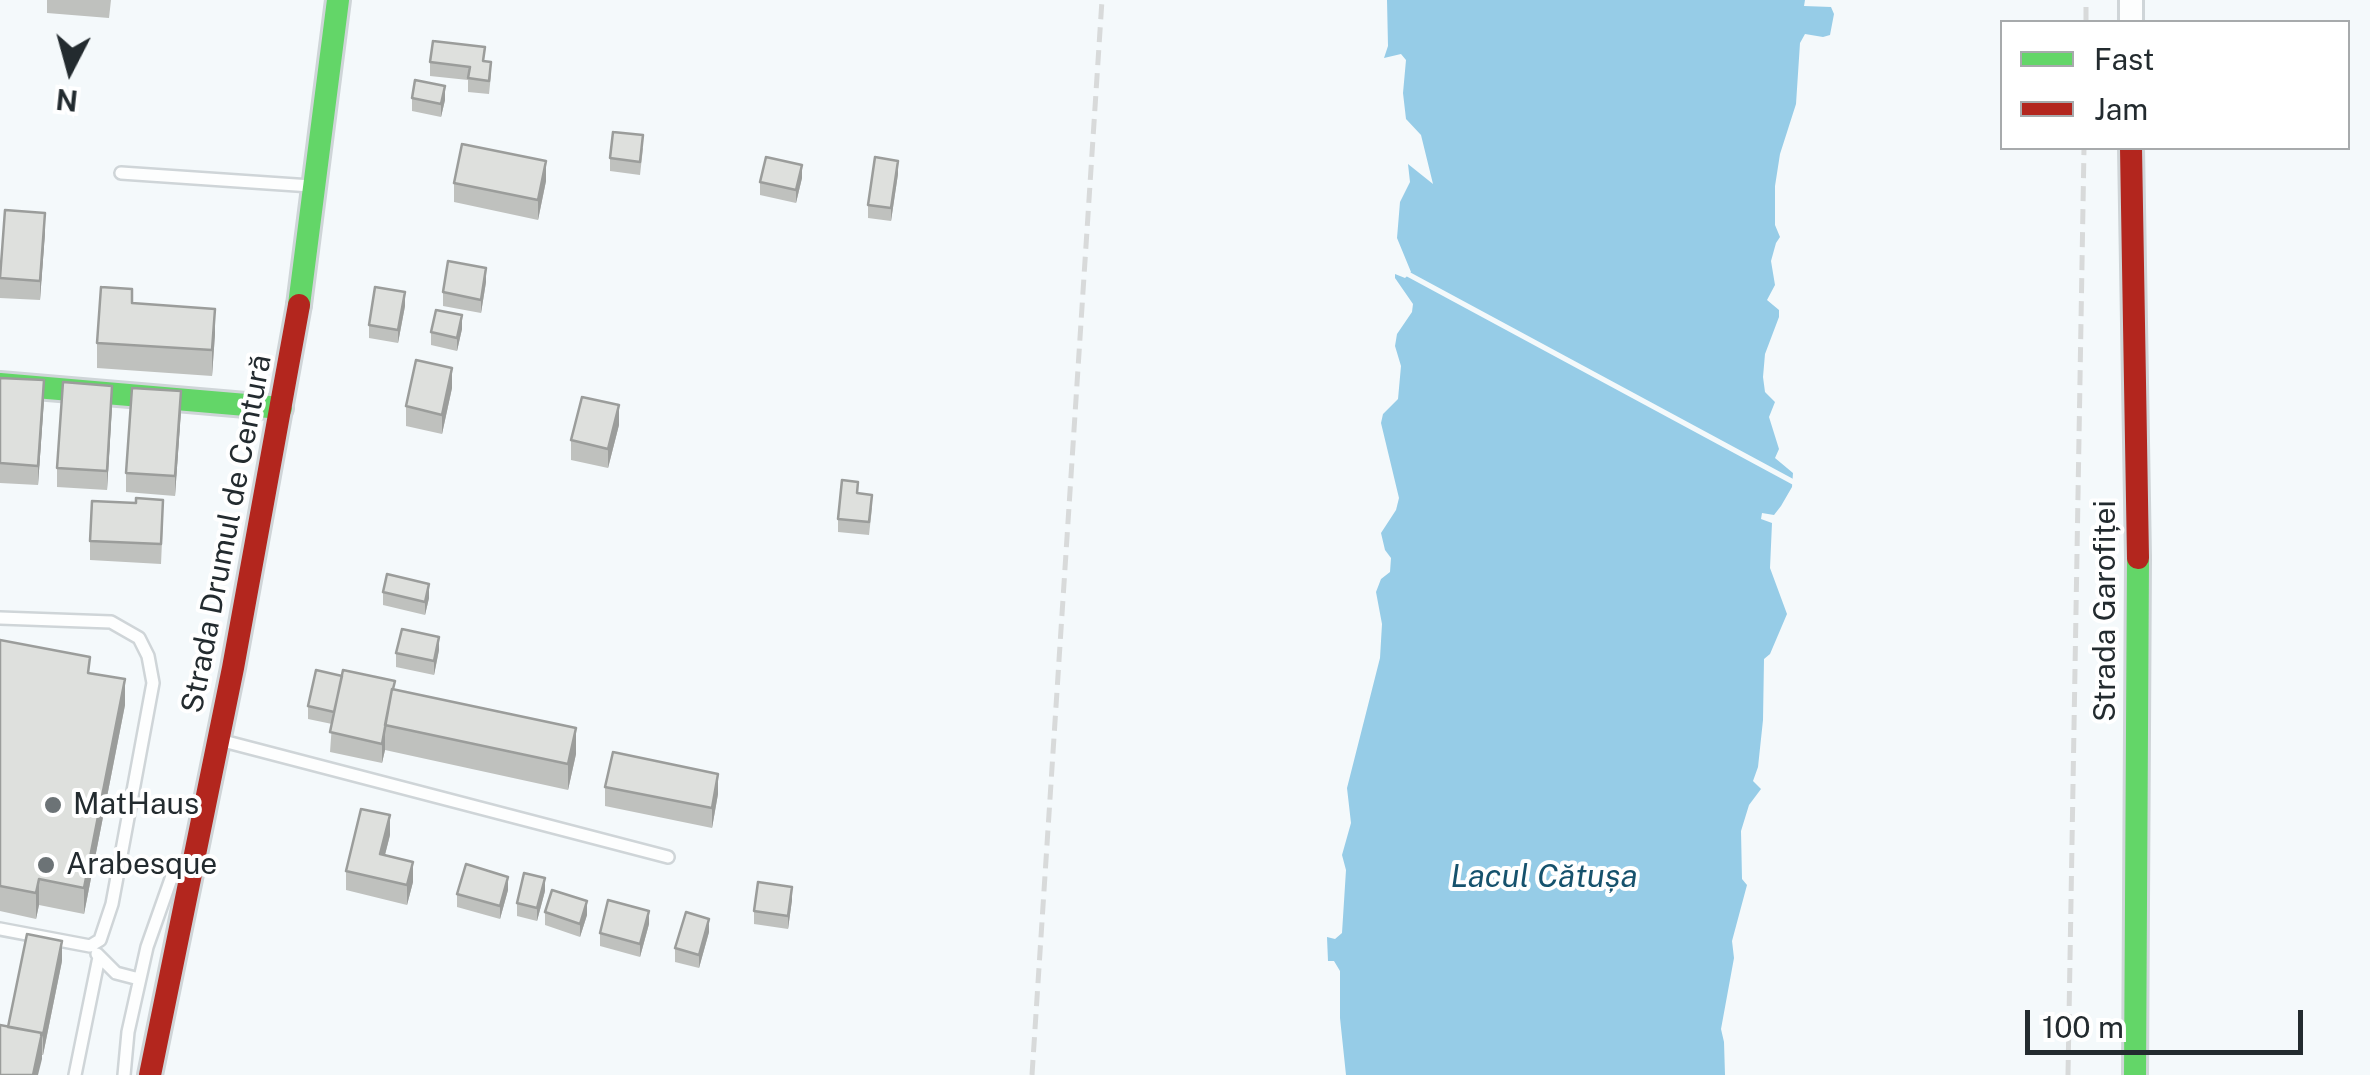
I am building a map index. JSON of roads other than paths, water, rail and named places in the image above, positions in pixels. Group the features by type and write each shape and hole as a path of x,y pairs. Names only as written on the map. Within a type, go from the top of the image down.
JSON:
{"main road":[{"name":"Strada Drumul de Centură","path":"150,1075 281,408 316,186 338,0"},
{"name":"Strada Garofiței","path":"2131,150 2138,582 2135,1075"},
{"path":"0,384 281,408"}],"lane":[{"path":"121,173 316,186"},
{"path":"0,618 111,622 139,638 148,656 153,683 112,904 100,940 90,946"},
{"path":"218,740 668,857"},
{"path":"124,1075 139,979 165,894 202,821"},
{"path":"0,929 90,946 116,974 139,979"},
{"path":"74,1075 99,957"}],"water":[{"name":"Lacul Cătușa","path":"1387,0 1805,0 1804,6 1831,7 1834,14 1830,35 1805,34 1800,43 1796,104 1780,154 1775,186 1775,225 1780,237 1771,261 1775,285 1767,300 1779,310 1779,317 1765,354 1763,377 1765,392 1775,402 1769,417 1779,449 1775,458 1793,473 1792,487 1781,506 1774,515 1762,513 1761,519 1772,523 1770,568 1787,614 1770,654 1764,659 1763,720 1753,781 1761,789 1749,805 1741,831 1742,879 1747,885 1732,941 1734,958 1721,1029 1725,1075 1346,1075 1340,971 1334,961 1328,961 1327,937 1335,939 1342,933 1346,870 1342,855 1351,823 1347,788 1380,658 1382,624 1376,592 1381,579 1390,572 1391,558 1381,533 1399,498 1381,423 1383,414 1398,399 1401,366 1395,346 1413,304 1395,278 1395,274 1405,278 1411,272 1397,238 1400,202 1410,182 1408,164 1433,184 1421,135 1406,119 1406,60 1401,54 1384,58 1388,46"}],"railway":[{"path":"1032,1075 1102,0"},
{"path":"2086,0 2086,20"},
{"path":"2068,1075 2084,150"}],"place":[{"name":"MatHaus","path":"53,805"},
{"name":"Arabesque","path":"46,865"}]}
